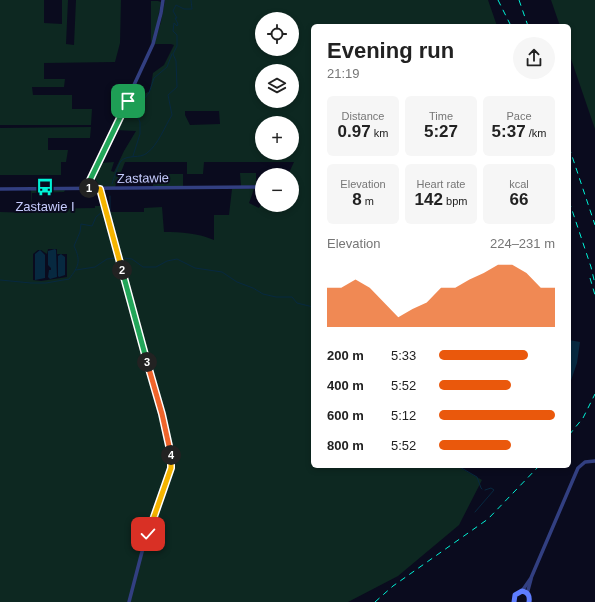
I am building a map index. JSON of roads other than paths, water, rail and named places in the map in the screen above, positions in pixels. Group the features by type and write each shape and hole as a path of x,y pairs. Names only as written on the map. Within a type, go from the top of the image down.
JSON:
{"street":[{"path":"89,189 90,180 153,44 163,0"},
{"name":"Zastawie","path":"0,189 255,187"},
{"path":"100,189 129,300 162,414 168,437 171,461 168,479 143,548 129,602"},
{"path":"530,602 527,594 531,578 578,468 585,462 595,461"},
{"path":"514,602 515,595 522,591 531,578"},
{"path":"522,591 527,594"}],"water":[{"path":"55,249 57,277 50,279 48,277 49,270 51,270 51,268 48,265 48,251"},
{"path":"40,250 45,255 45,278 35,280 35,254"},
{"path":"61,254 65,257 65,275 59,277 58,256"},
{"path":"571,340 580,342 577,363 571,380"}],"waterway":[{"path":"112,184 121,161 127,158 144,155 151,150 172,115 168,95 177,87 176,61 173,54 177,46 177,35 173,31 174,23 177,26 178,24 175,18 177,18 173,11 176,5 184,9 192,9 191,0"},
{"path":"133,156 140,134 140,122 138,118 139,109 149,93 154,78 167,67 172,54"},
{"path":"110,196 110,211"},
{"path":"0,280 46,283 69,279 78,263 78,256 74,246 80,232 81,224 92,226 96,217 102,212"},
{"path":"76,270 95,267 107,259 116,258"},
{"path":"122,258 132,259 143,267 156,267 167,261 177,259 195,268 222,272 237,282 253,288 263,294 276,297 292,297 297,303 311,306"},
{"path":"461,468 477,477 482,489"},
{"path":"475,512 494,490 491,488 485,490"}],"railway":[{"path":"498,0 510,24"},
{"path":"519,0 527,24"},
{"path":"571,153 595,225"},
{"path":"571,207 591,267 595,284"},
{"path":"590,278 595,295"},
{"path":"571,433 583,418 595,394"},
{"path":"375,602 393,586 488,519 537,468"}],"place":[{"name":"Zastawie I","path":"45,187"}]}
